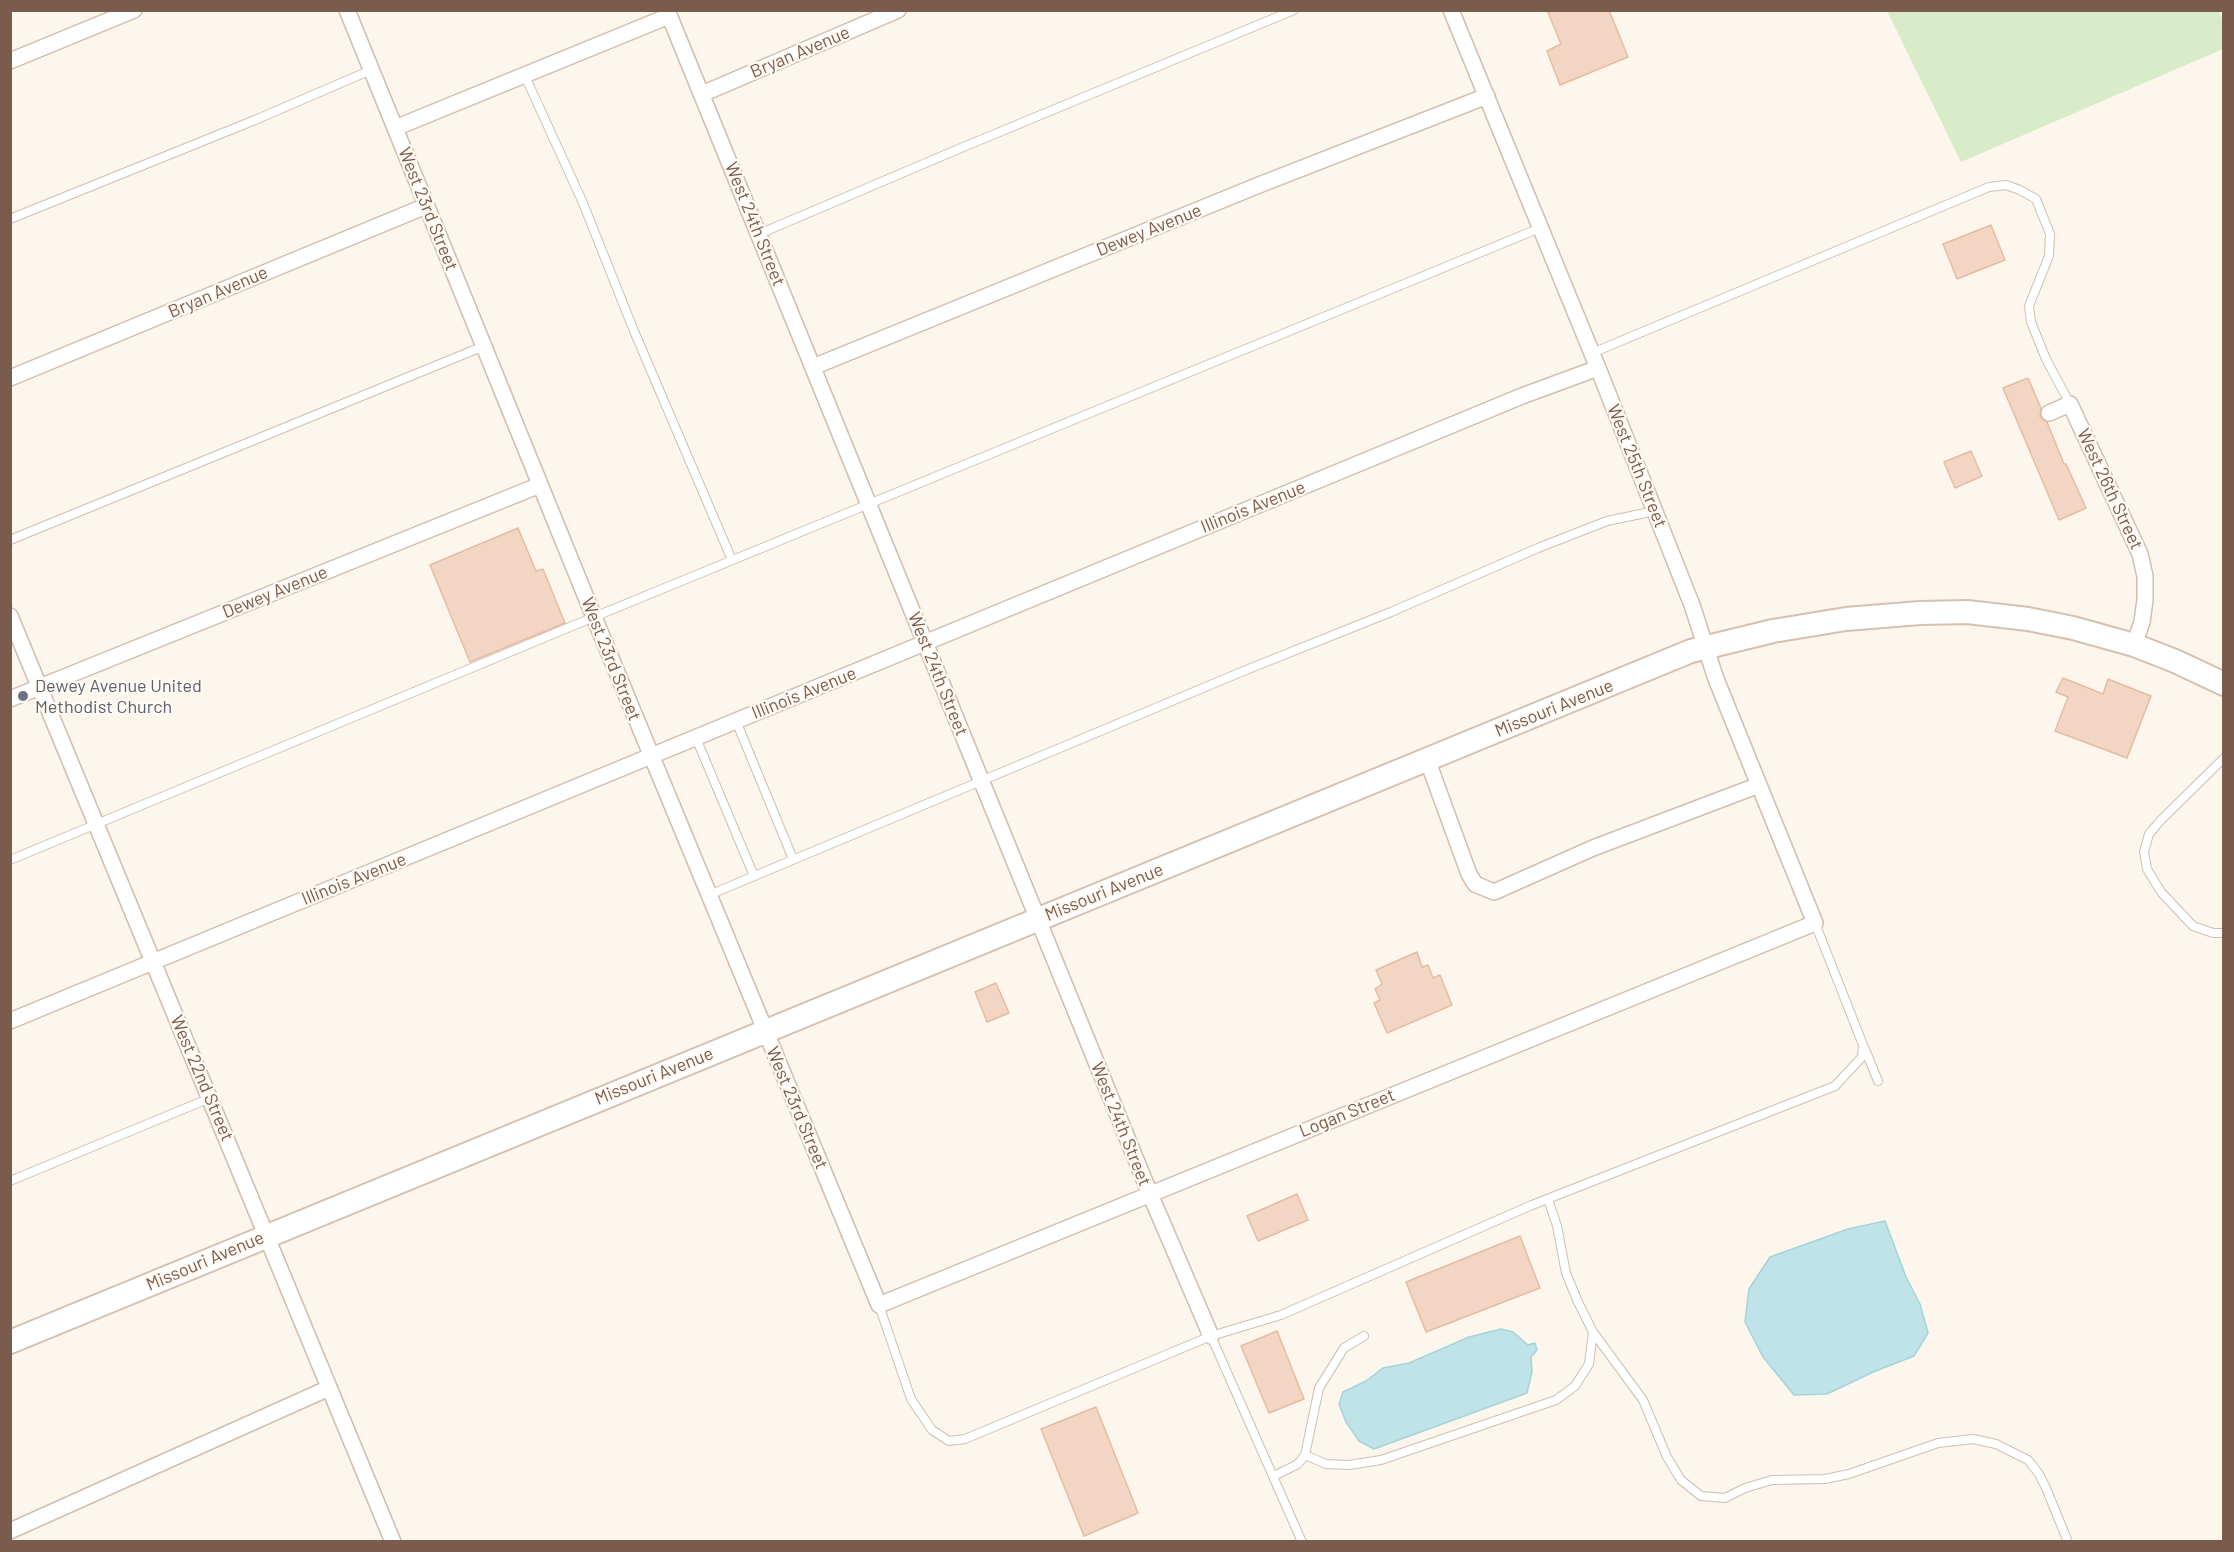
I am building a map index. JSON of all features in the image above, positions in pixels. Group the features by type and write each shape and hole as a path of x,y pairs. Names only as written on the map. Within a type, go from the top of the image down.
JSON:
{"street":[{"path":"10,61 134,10"},
{"name":"West 23rd Street","path":"347,10 651,756 879,1305"},
{"name":"Bryan Avenue","path":"702,94 898,10"},
{"name":"West 25th Street","path":"1451,10 1598,368 1692,605 1716,680 1815,923"},
{"path":"395,128 525,76 668,14"},
{"name":"West 24th Street","path":"668,14 1150,1194 1211,1336"},
{"name":"Dewey Avenue","path":"813,367 1259,185 1487,96"},
{"name":"Bryan Avenue","path":"10,378 426,206"},
{"name":"Illinois Avenue","path":"10,1021 1522,396 1598,368"},
{"path":"2049,413 2070,404"},
{"name":"West 26th Street","path":"2070,404 2140,554 2145,576 2145,600 2142,622 2134,645"},
{"name":"Dewey Avenue","path":"10,699 540,485"},
{"name":"Missouri Avenue","path":"10,1342 1038,918 1705,647 1773,631 1846,619 1967,612 2028,619 2073,628 2134,645 2175,661 2223,684"},
{"name":"West 22nd Street","path":"10,616 268,1235 393,1542"},
{"path":"1427,759 1469,874 1475,884 1494,891 1593,848 1759,785"},
{"name":"Logan Street","path":"879,1305 1815,923"},
{"path":"10,1531 329,1388"}],"lane":[{"path":"759,234 1294,10"},
{"path":"10,219 255,120 371,70"},
{"path":"525,76 583,203 634,331 732,560"},
{"path":"1592,353 1989,188 2006,185 2036,199 2050,234 2049,256 2029,306 2031,322 2046,358 2070,404"},
{"path":"10,860 869,503 1540,228"},
{"path":"10,540 484,346"},
{"path":"709,895 1246,670 1391,612 1557,540 1607,521 1654,511"},
{"path":"736,721 793,860"},
{"path":"696,738 754,876"},
{"path":"2223,758 2149,834 2144,852 2147,869 2161,892 2193,926 2213,933 2223,933"},
{"path":"1815,923 1878,1082"},
{"path":"879,1305 911,1399 932,1430 949,1441 965,1439 1211,1336 1281,1315 1548,1199 1835,1086 1862,1057 1863,1045"},
{"path":"10,1181 210,1098"},
{"path":"1548,1199 1557,1226 1566,1273 1593,1332 1643,1400 1667,1457 1681,1480 1701,1496 1725,1498 1745,1488 1772,1480 1825,1479 1849,1474 1938,1443 1973,1439 1996,1443 2028,1460 2046,1488 2068,1542"},
{"path":"1305,1455 1326,1464 1349,1465 1381,1460 1556,1400 1575,1386 1589,1364 1593,1332"},
{"path":"1211,1336 1302,1542"},
{"path":"1274,1476 1298,1464 1305,1455 1319,1388 1344,1348 1364,1336"}],"green space":[{"path":"1887,11 2219,11 2223,22 2223,49 1961,162"}],"water":[{"path":"1885,1221 1906,1277 1920,1304 1928,1333 1914,1356 1827,1394 1794,1395 1763,1357 1745,1322 1749,1289 1770,1257 1848,1229"},
{"path":"1501,1329 1513,1332 1528,1345 1535,1343 1537,1350 1531,1357 1532,1372 1527,1393 1374,1449 1359,1441 1346,1422 1339,1404 1343,1392 1366,1381 1383,1368 1409,1363 1469,1337"}],"building":[{"path":"1547,10 1609,10 1628,57 1560,85 1547,51 1561,44"},
{"path":"1991,225 2005,260 1957,279 1943,244"},
{"path":"2028,378 2041,408 2040,417 2047,422 2064,464 2086,508 2059,520 2003,388"},
{"path":"1971,451 1982,476 1955,488 1944,462"},
{"path":"518,528 536,571 543,569 565,623 470,662 430,565"},
{"path":"2063,678 2103,694 2108,679 2151,696 2127,758 2055,731 2068,697 2056,692"},
{"path":"1417,952 1422,967 1428,965 1433,978 1440,975 1452,1005 1387,1033 1374,1003 1380,1000 1375,989 1382,984 1376,970"},
{"path":"996,983 1009,1013 987,1022 975,992"},
{"path":"1297,1194 1308,1220 1258,1241 1247,1216"},
{"path":"1520,1236 1540,1288 1426,1332 1406,1282"},
{"path":"1277,1331 1304,1399 1269,1413 1241,1346"},
{"path":"1096,1407 1138,1513 1084,1536 1041,1429"}],"place":[{"name":"Dewey Avenue United Methodist Church","path":"23,696"}]}
